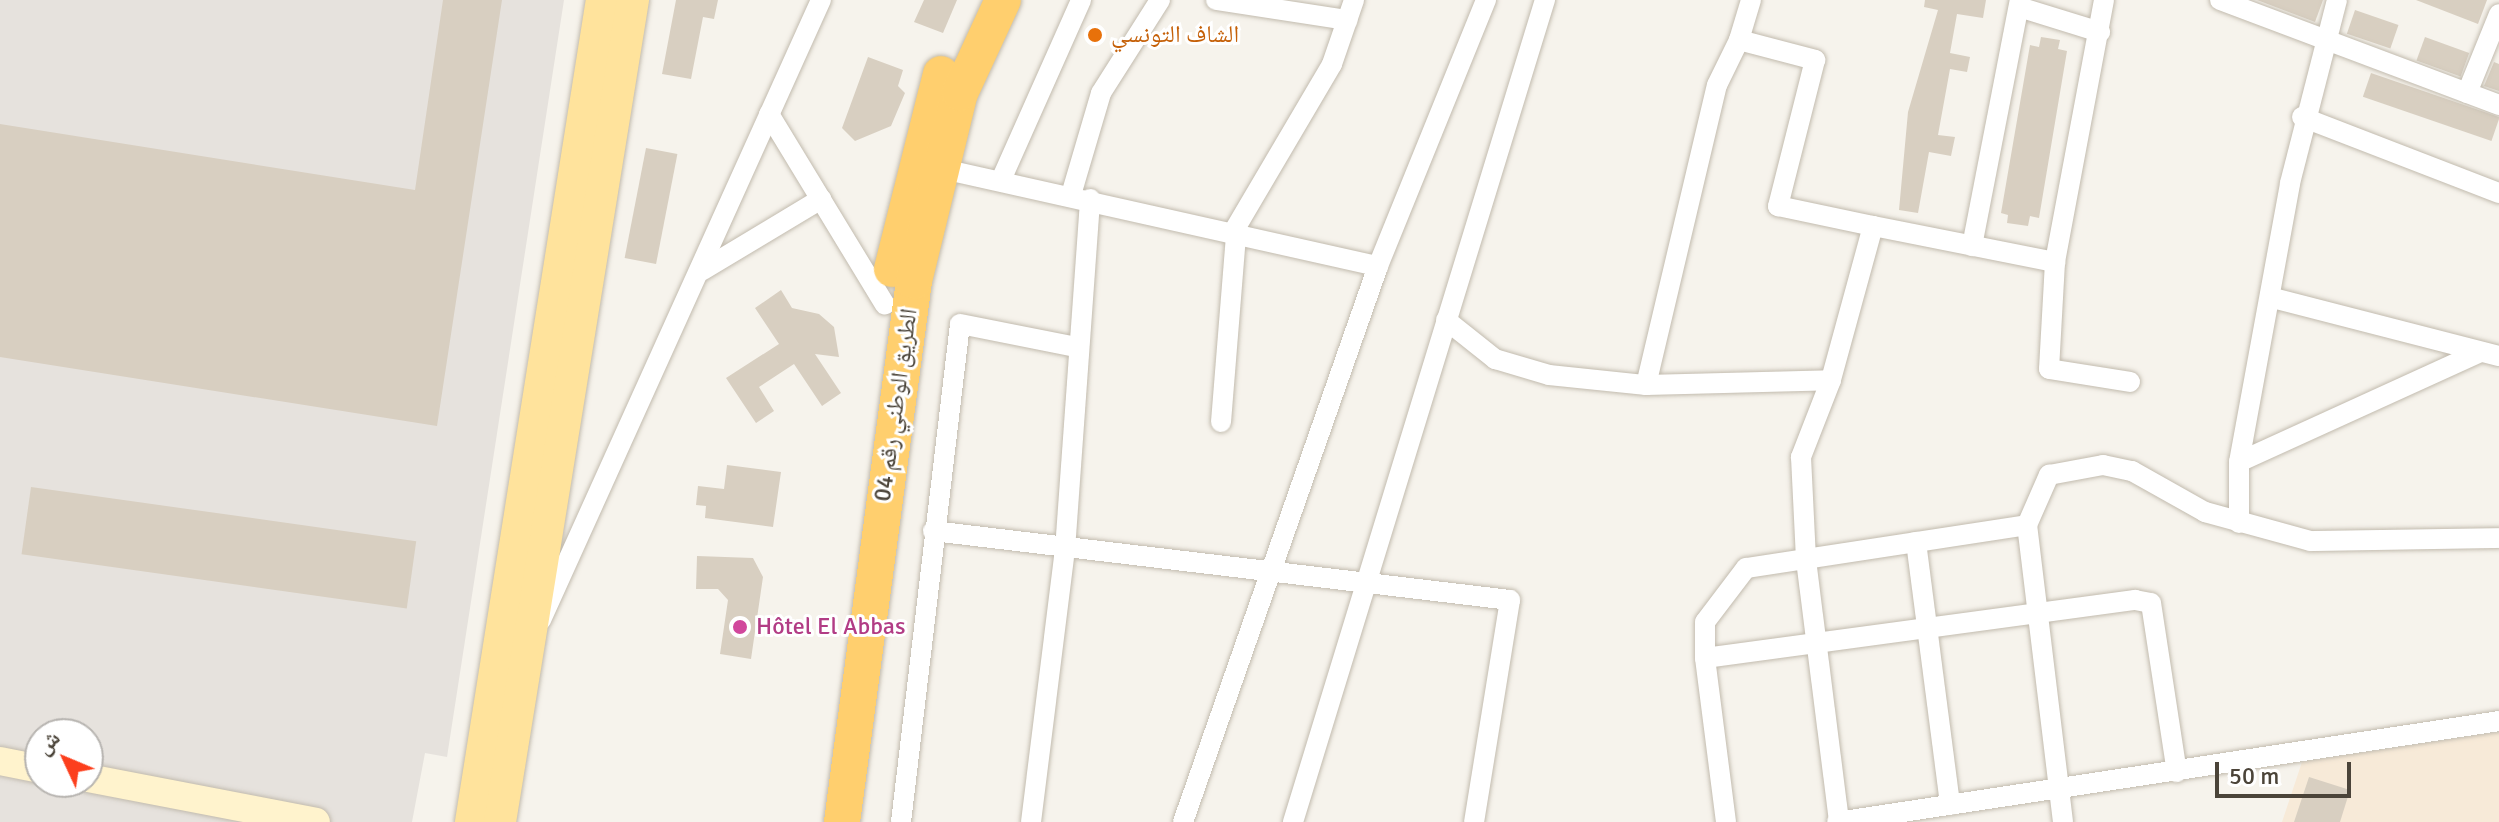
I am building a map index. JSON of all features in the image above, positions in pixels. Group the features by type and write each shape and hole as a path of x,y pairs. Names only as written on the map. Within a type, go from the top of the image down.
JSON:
{"highway":[{"name":"الطريق الوطني رقم 04","path":"817,822 885,305 923,131 975,0"},
{"name":"الطريق الوطني رقم 04","path":"842,822 914,281 938,168 960,93 1003,0"}],"main road":[{"path":"471,822 602,0"},
{"path":"500,822 633,0"}],"street":[{"path":"528,650 703,270 821,0"},
{"path":"1001,180 1081,0"},
{"path":"1031,822 1065,550 1080,197 1101,93 1160,0"},
{"path":"1216,0 1347,20"},
{"path":"1221,422 1234,234 1332,64 1354,0"},
{"path":"1183,822 1266,574 1378,266 1486,0"},
{"path":"1293,822 1545,0"},
{"path":"1646,385 1717,85 1739,40 1751,0"},
{"path":"2104,0 2100,32 2082,92 2055,262 2049,369 2130,382"},
{"path":"2220,0 2245,4 2323,40 2499,105"},
{"path":"2239,523 2239,462 2273,298 2302,117 2337,0"},
{"path":"1972,246 2019,4 2100,32"},
{"path":"2467,93 2499,14"},
{"path":"1739,40 1815,60 1778,206 2055,262"},
{"path":"769,114 885,305"},
{"path":"2302,117 2499,193"},
{"path":"938,168 1080,197 1378,266"},
{"path":"703,270 821,199"},
{"path":"1873,226 1831,380 1801,457 1806,560 1838,822 1946,811 2058,788 2499,721"},
{"path":"2273,298 2490,354"},
{"path":"1446,320 1495,359 1549,375 1646,385 1831,380"},
{"path":"901,822 933,531 960,324 1076,347"},
{"path":"2239,462 2490,354"},
{"path":"2063,822 2035,614 2027,525 2049,475 2103,465 2132,471 2239,523 2310,541 2499,538"},
{"path":"1726,822 1705,658 1705,622 1732,581 1746,568 2027,525"},
{"path":"933,531 1065,550 1266,574 1366,580 1510,600 1474,822"},
{"path":"1916,542 1946,811"},
{"path":"1705,658 2035,614 2151,603 2177,772"},
{"path":"0,761 24,766"},
{"path":"104,781 316,822"}],"shaded area":[{"path":"0,0 564,0 447,757 425,753 412,822 0,822"},
{"path":"2499,732 2499,822 2282,822 2302,762"}],"building":[{"path":"443,0 502,0 437,426 0,357 0,124 415,190"},
{"path":"676,0 718,0 714,19 703,17 691,79 662,74"},
{"path":"924,0 957,0 943,33 914,22"},
{"path":"1925,0 1986,0 1983,18 1957,14 1950,53 1970,57 1967,72 1950,69 1938,135 1955,137 1951,156 1929,152 1918,213 1899,210 1908,112 1938,10 1924,7"},
{"path":"2257,0 2323,0 2315,22"},
{"path":"2416,0 2487,0 2478,24"},
{"path":"2355,10 2398,25 2390,49 2347,34"},
{"path":"2041,37 2060,40 2058,49 2067,51 2039,218 2030,216 2028,226 2007,223 2008,215 2001,213 2030,45 2039,47"},
{"path":"2425,37 2469,53 2461,77 2416,60"},
{"path":"868,57 903,70 898,86 905,93 891,126 855,141 842,128"},
{"path":"2494,62 2499,64 2499,91 2484,86"},
{"path":"2371,73 2499,117 2491,141 2363,97"},
{"path":"646,148 677,154 656,264 625,258"},
{"path":"781,290 792,308 819,314 834,327 839,357 815,354 841,393 822,406 794,364 759,387 774,411 756,423 726,378 779,344 755,308"},
{"path":"727,465 781,472 773,527 705,518 706,506 696,505 698,486 724,489"},
{"path":"31,487 416,541 407,608 22,554"},
{"name":"Hôtel El Abbas","path":"697,556 753,558 763,577 751,659 720,654 728,600 718,589 696,589"},
{"path":"2309,777 2350,790 2340,822 2294,822"}],"place":[{"name":"الشاف التونسي","path":"1095,35"},
{"name":"Hôtel El Abbas","path":"740,627"}]}
